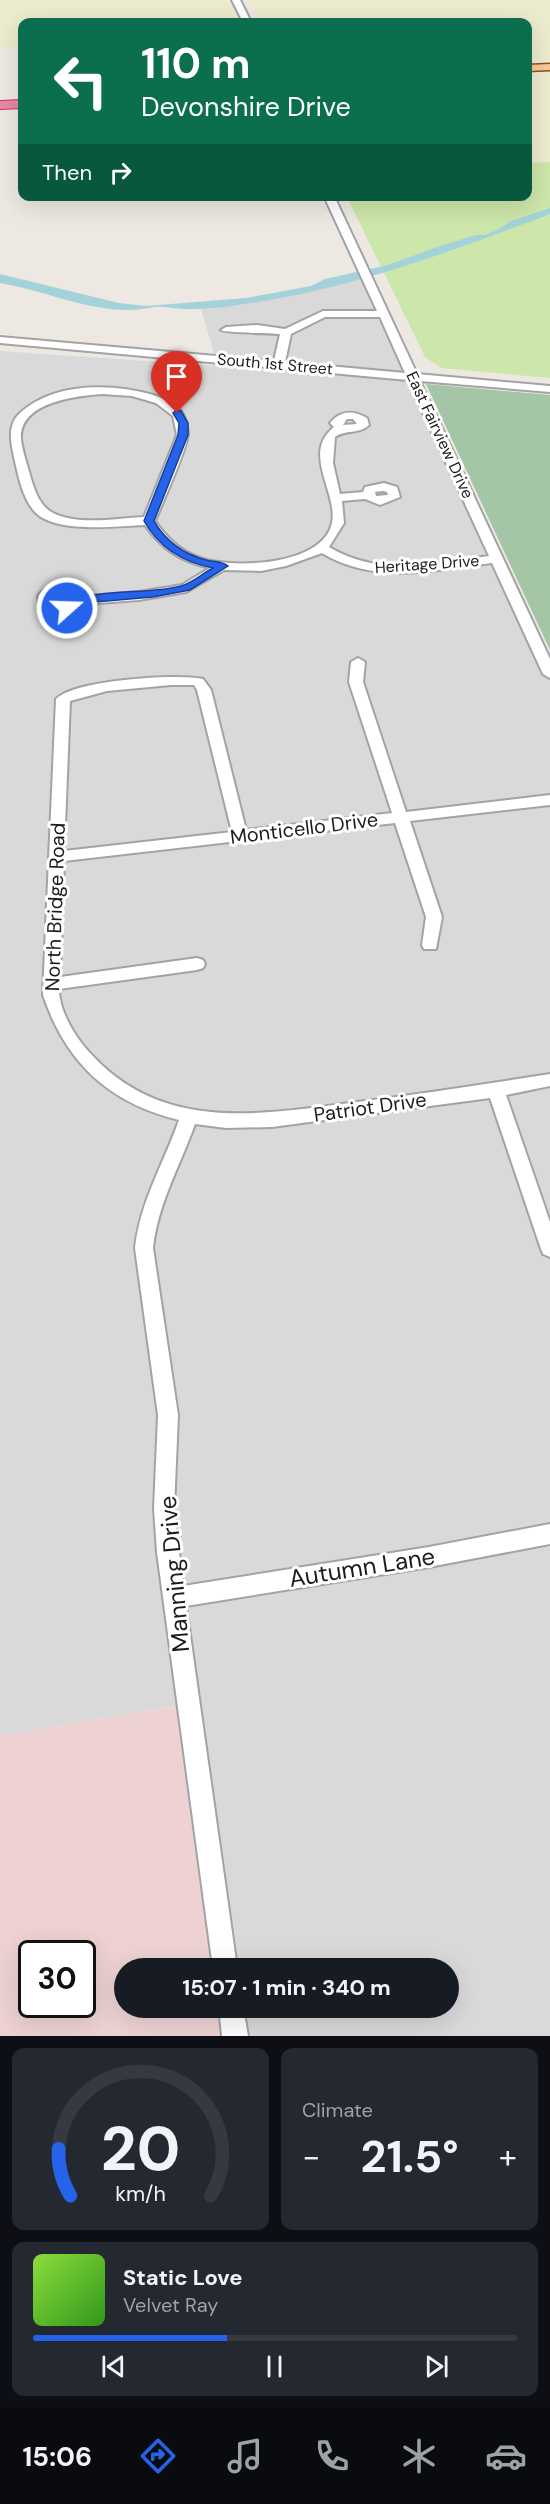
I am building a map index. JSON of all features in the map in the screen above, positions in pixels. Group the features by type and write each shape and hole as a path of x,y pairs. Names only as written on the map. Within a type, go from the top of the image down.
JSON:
{"highway":[{"path":"0,92 18,91"},
{"path":"0,98 18,97"},
{"path":"0,105 18,104"}],"main road":[{"path":"532,68 550,67"}],"street":[{"path":"236,0 245,18"},
{"name":"East Fairview Drive","path":"331,201 550,674"},
{"path":"226,330 257,328 286,332 323,314 383,314"},
{"path":"279,364 286,332"},
{"name":"South 1st Street","path":"0,340 550,389"},
{"path":"86,391 135,393 167,404 184,423 183,435 149,521 71,522 44,514 32,496 15,438 16,428 23,416 48,400 86,391"},
{"path":"149,521 158,536 173,549 201,562 223,566 254,567 278,564 322,548 339,523 340,515 325,460 330,436 340,428"},
{"path":"335,498 369,495"},
{"name":"Heritage Drive","path":"322,548 354,564 377,569 496,559"},
{"path":"81,600 186,588 223,566"},
{"path":"358,663 356,682 434,917 430,945"},
{"name":"North Bridge Road","path":"189,1115 151,1103 113,1084 92,1068 72,1047 57,1020 51,995 51,984 64,697 76,691 121,685 180,679 198,682 204,690 240,836"},
{"name":"Monticello Drive","path":"57,857 550,800"},
{"path":"51,984 197,964"},
{"name":"Patriot Drive","path":"189,1115 224,1121 272,1120 496,1090 550,1080"},
{"path":"496,1090 550,1248"},
{"name":"Manning Drive","path":"189,1115 151,1206 145,1227 144,1248 168,1415 164,1509 174,1598 224,1958"},
{"name":"Autumn Lane","path":"174,1598 461,1551 550,1534"},
{"path":"233,2018 235,2036"}],"shaded area":[{"path":"362,276 409,375 215,356 200,306 254,298"},
{"path":"0,351 410,379 550,680 550,2036 245,2036 243,2018 459,2018 459,1958 234,1958 198,1702 0,1736"},
{"path":"182,1705 217,1958 114,1958 114,2018 226,2018 228,2036 0,2036 0,1736"}],"green space":[{"path":"0,0 228,0 237,18 18,18 18,47 0,47"},
{"path":"250,0 550,0 550,60 532,62 532,18 259,18"},
{"path":"550,72 550,162 532,163 532,74"},
{"path":"550,162 550,378 441,368 425,357 349,201 532,201 532,163"},
{"path":"426,384 550,395 550,650"}],"water":[{"path":"550,208 550,214 409,265 337,286 234,306 193,309 158,307 131,310 112,309 0,283 0,274 119,303 146,306 246,298 311,286 325,279 388,265 440,246 476,235 485,235 511,221"}],"route":[{"path":"67,608 78,604 81,600 153,594 186,588 223,566 201,562 173,549 158,536 149,521 183,435 184,423 177,413"}]}
